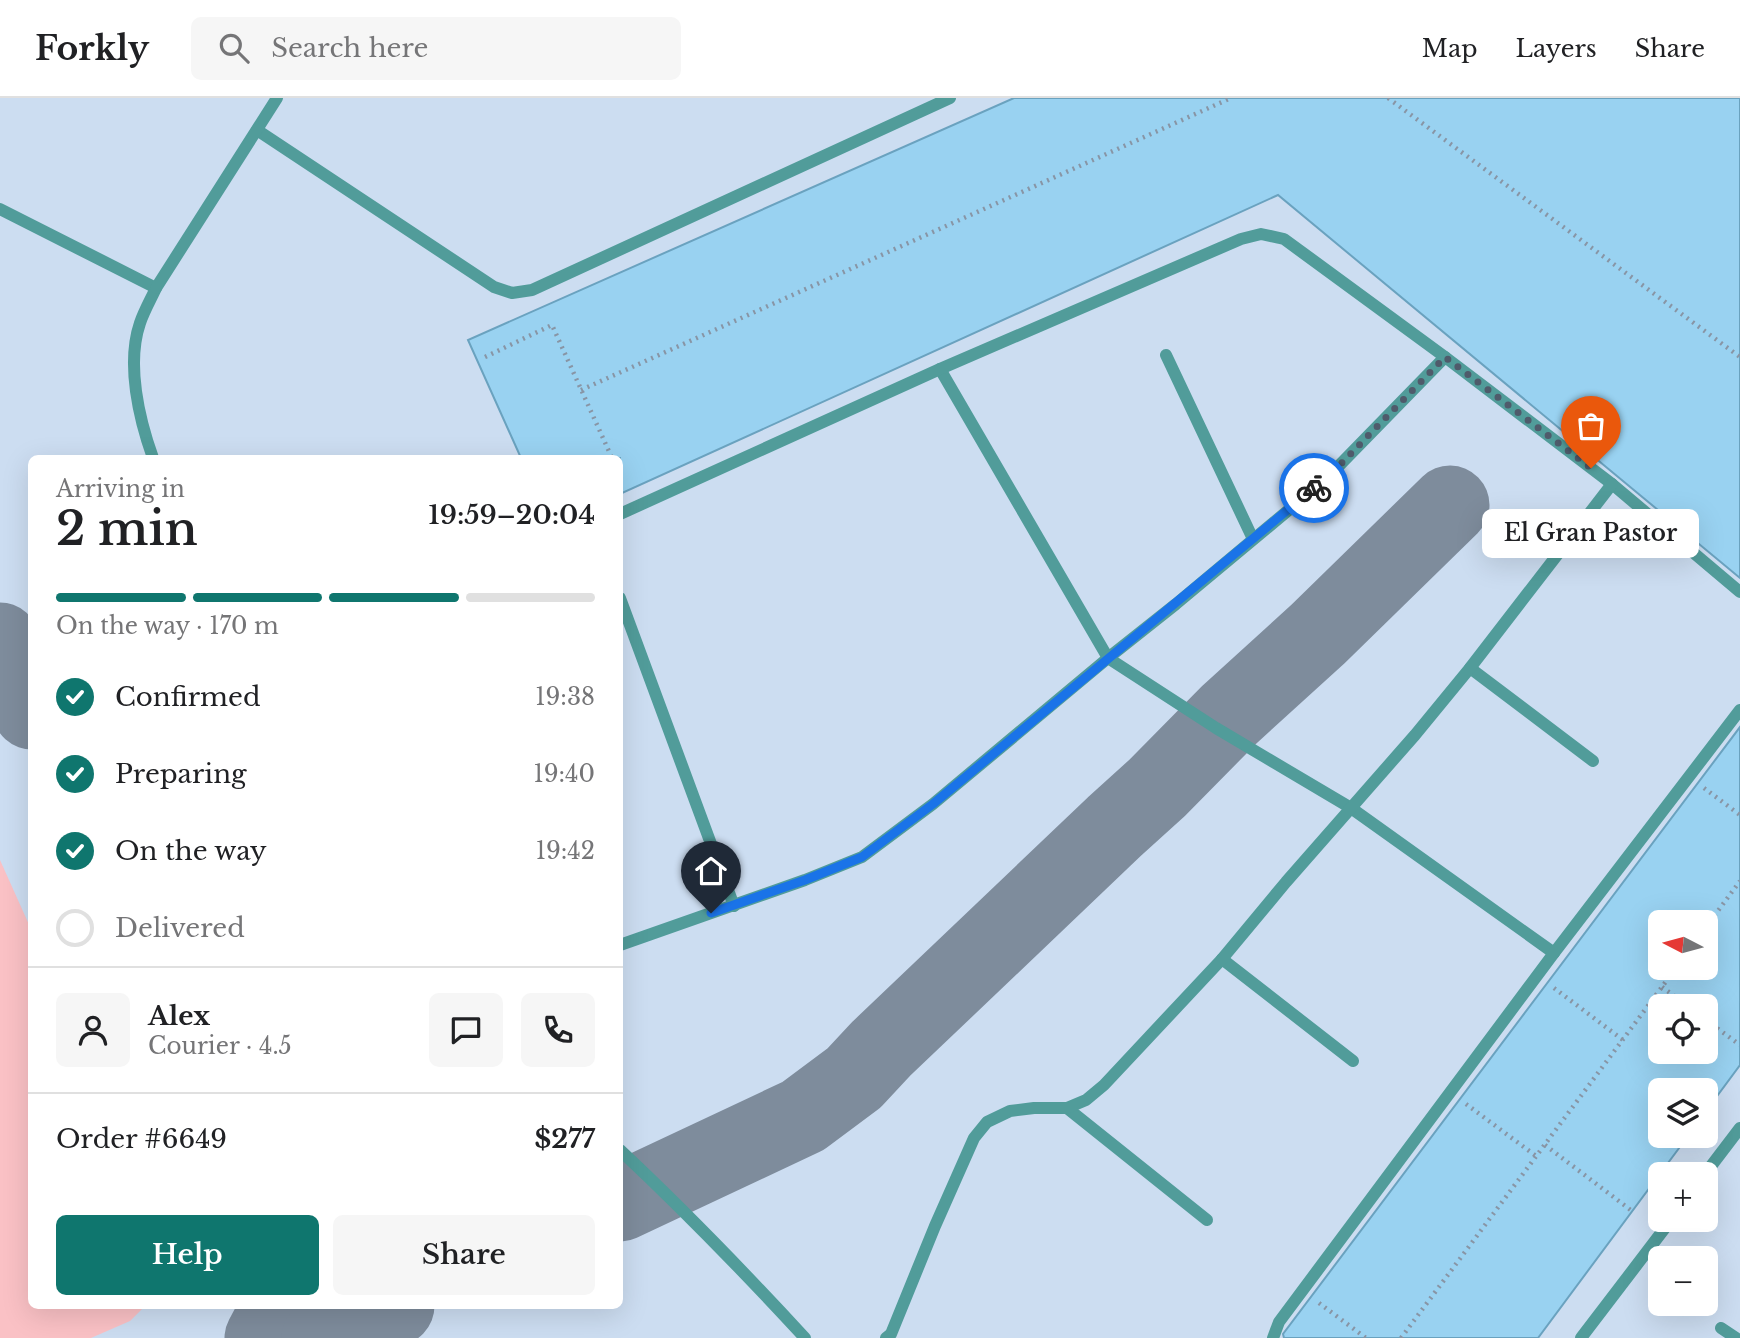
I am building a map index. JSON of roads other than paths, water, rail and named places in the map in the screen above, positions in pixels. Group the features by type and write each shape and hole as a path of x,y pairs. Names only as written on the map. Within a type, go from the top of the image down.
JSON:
{"lane":[{"path":"152,455 145,436 134,365 139,324 156,288 277,98"},
{"path":"257,130 494,287 512,293 532,290 950,98"},
{"path":"0,209 156,288"},
{"path":"623,513 940,369 1228,244 1261,234 1284,239 1445,357 1612,484 1740,592"},
{"path":"1166,355 1252,539"},
{"path":"623,944 805,880 862,857 933,804 1327,478 1445,357"},
{"path":"940,369 1108,658 1216,728 1351,808 1554,953"},
{"path":"890,1337 974,1138 987,1122 1010,1111 1066,1108 1086,1100 1104,1085 1222,959 1471,668 1612,484"},
{"path":"623,606 733,906"},
{"path":"1471,668 1593,761"},
{"path":"1273,1338 1279,1322 1554,953 1740,710"},
{"path":"1222,959 1353,1061"},
{"path":"1066,1108 1207,1220"},
{"path":"1714,1162 1740,1128"},
{"path":"623,1153 685,1212 805,1338"},
{"path":"1581,1338 1662,1232"},
{"path":"1721,1328 1736,1338"}],"place":[{"name":"El Gran Pastor","path":"1591,468"}]}
